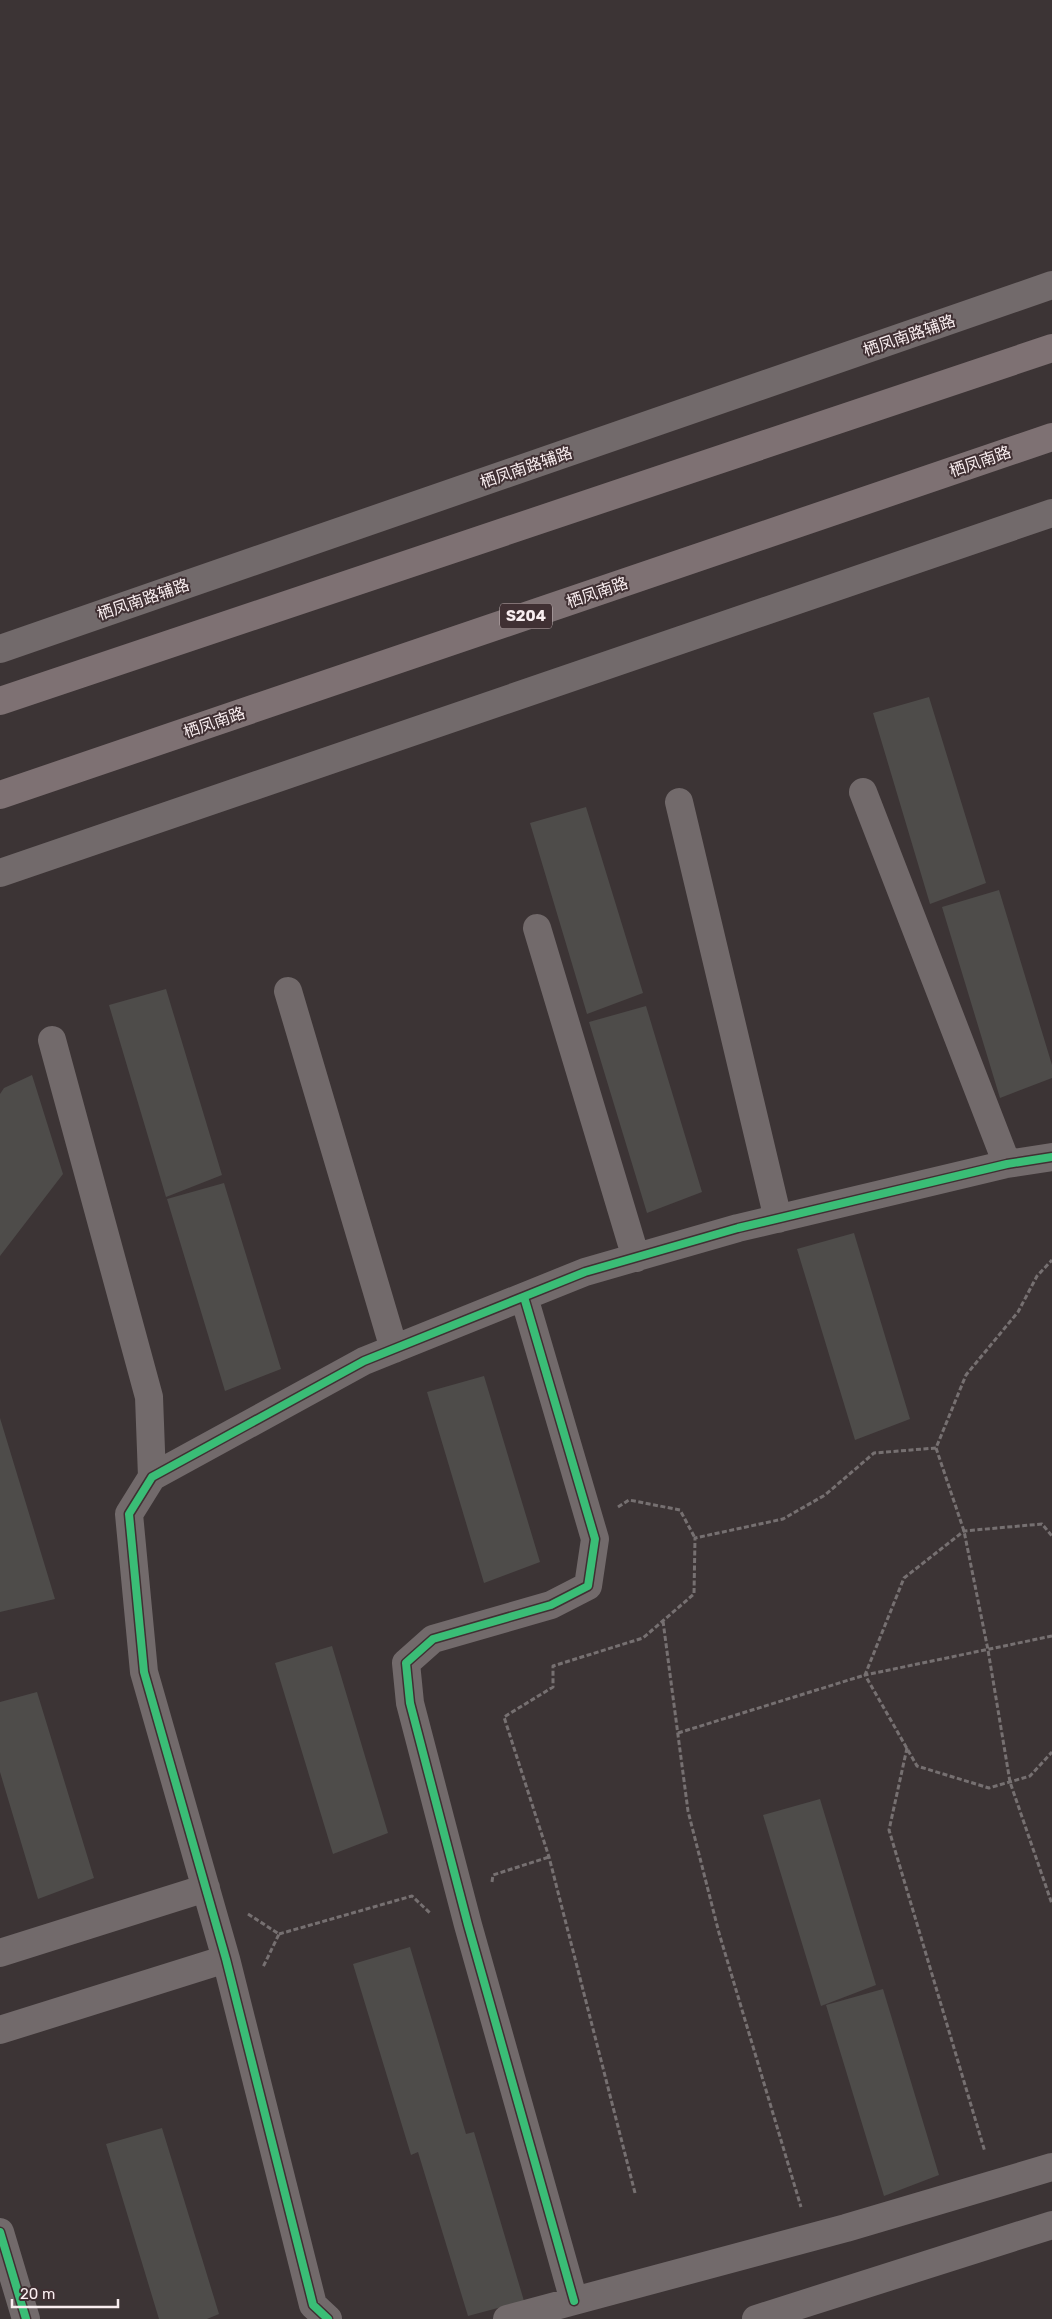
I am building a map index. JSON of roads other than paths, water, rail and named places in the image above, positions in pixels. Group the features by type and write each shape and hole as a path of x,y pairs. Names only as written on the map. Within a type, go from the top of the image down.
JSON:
{"main road":[{"path":"0,701 1052,348"},
{"name":"栖凤南路","path":"0,795 1052,437"}],"street":[{"name":"栖凤南路辅路","path":"0,649 1052,285"},
{"path":"0,873 1052,513"},
{"path":"862,792 1007,1164"},
{"path":"679,802 778,1219"},
{"path":"537,928 636,1258"},
{"path":"288,991 394,1349"},
{"path":"52,1040 148,1397 152,1478"},
{"path":"328,2319 313,2305 226,1959 144,1672 129,1514 152,1478 364,1361 585,1272 778,1219 1007,1164 1052,1158"},
{"path":"524,1297 595,1539 588,1586 551,1605 434,1639 406,1663 410,1703 468,1925 574,2301"},
{"path":"0,1953 206,1888"},
{"path":"0,2030 226,1959"},
{"path":"507,2319 810,2238 1052,2167"},
{"path":"756,2319 1052,2225"},
{"path":"0,2232 26,2319"}]}
